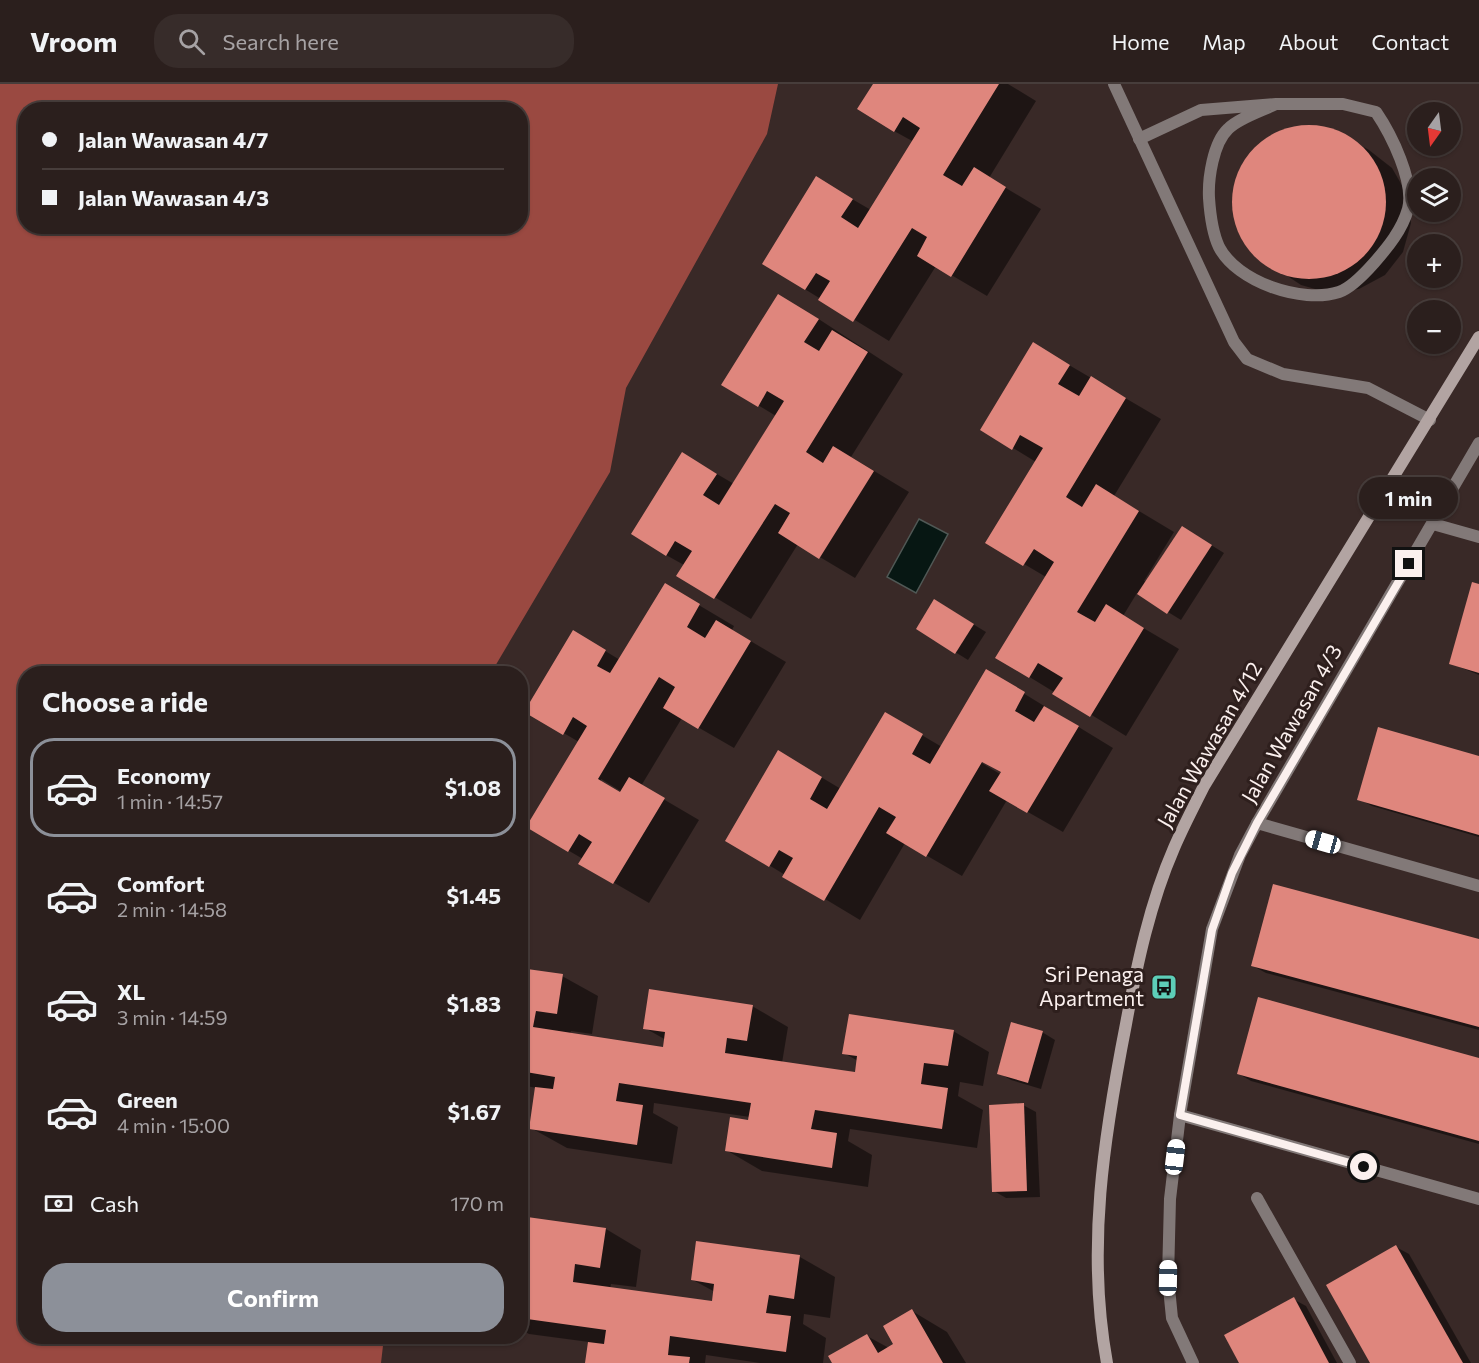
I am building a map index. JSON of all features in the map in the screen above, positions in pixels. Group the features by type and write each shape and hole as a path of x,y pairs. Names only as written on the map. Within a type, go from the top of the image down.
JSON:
{"street":[{"path":"1114,84 1234,342 1247,359 1283,374 1368,388 1430,420"},
{"path":"1139,139 1201,110 1276,104 1343,104 1376,112 1393,136 1406,178 1408,208 1392,243 1371,266 1341,291 1319,295 1283,291 1263,285 1238,269 1219,247 1210,217 1208,178 1217,150 1227,129 1276,104"},
{"name":"Jalan Wawasan 4/12","path":"1107,1363 1096,1269 1104,1143 1136,971 1155,900 1173,848 1204,786 1479,337"},
{"name":"Jalan Wawasan 4/3","path":"1193,1363 1172,1318 1168,1278 1170,1199 1180,1115 1212,930 1240,855 1257,823 1479,443"},
{"path":"1433,524 1479,537"},
{"path":"1257,823 1479,886"},
{"path":"1180,1115 1479,1199"},
{"path":"1257,1198 1350,1363"}],"shaded area":[{"path":"0,84 778,84 767,134 626,388 610,472 495,666 18,666 18,1344 383,1344 381,1363 0,1363"},
{"path":"919,519 948,534 916,593 887,577"}],"building":[{"path":"873,84 999,84 943,175 962,186 974,167 1006,187 951,277 917,256 927,237 912,228 853,322 818,300 830,281 816,273 805,290 762,264 816,176 853,199 841,217 858,228 920,128 903,117 894,132 857,109"},
{"path":"1309,125 1338,131 1352,138 1363,148 1373,159 1380,173 1386,202 1380,231 1373,245 1363,256 1352,266 1338,273 1309,279 1280,273 1266,266 1255,256 1245,245 1238,231 1232,202 1238,173 1245,159 1255,148 1266,138 1280,131"},
{"path":"778,294 819,319 804,342 819,351 832,330 868,352 806,452 823,463 833,446 874,471 819,559 778,533 790,513 775,504 714,599 676,576 692,551 675,541 666,556 631,534 682,452 717,474 703,495 719,505 784,401 767,391 758,407 721,385"},
{"path":"1033,342 1070,365 1058,384 1079,396 1091,376 1126,398 1066,497 1082,507 1096,484 1139,511 1077,612 1095,622 1106,604 1144,628 1090,717 1052,694 1063,678 1038,663 1029,678 995,658 1054,562 1034,549 1023,566 985,543 1043,448 1020,435 1012,450 980,430"},
{"path":"1182,526 1212,545 1167,614 1137,594"},
{"path":"1472,582 1479,584 1479,673 1449,664"},
{"path":"665,583 700,604 687,627 705,638 716,620 751,641 698,729 663,708 675,687 659,677 598,779 620,792 629,777 665,798 613,884 578,864 592,842 579,834 568,852 528,828 528,824 587,726 573,717 563,735 528,714 528,705 573,630 606,650 597,666 610,673"},
{"path":"934,599 974,624 955,654 916,629"},
{"path":"986,669 1025,692 1015,711 1034,722 1044,706 1079,726 1027,813 989,791 1001,772 982,762 926,857 886,833 896,817 879,807 824,901 782,877 793,858 779,850 769,867 725,841 778,750 822,777 810,799 827,809 885,712 923,734 912,754 930,764"},
{"path":"1378,727 1479,756 1479,835 1357,800"},
{"path":"1273,884 1479,939 1479,1027 1251,966"},
{"path":"528,969 563,974 557,1014 536,1011 533,1027 663,1047 665,1032 643,1029 649,989 753,1005 747,1041 727,1038 725,1053 855,1072 857,1056 842,1054 849,1014 954,1030 948,1066 924,1063 921,1084 948,1088 942,1129 815,1110 811,1129 837,1133 832,1168 725,1151 730,1117 748,1120 751,1103 619,1083 616,1101 643,1105 637,1145 529,1129 535,1087 553,1089 555,1077 528,1072"},
{"path":"1258,997 1479,1058 1479,1141 1237,1074"},
{"path":"1011,1022 1043,1031 1028,1083 997,1074"},
{"path":"1024,1103 1027,1191 992,1192 989,1105"},
{"path":"528,1217 606,1228 600,1268 575,1264 573,1282 712,1301 714,1284 691,1280 696,1241 800,1255 794,1299 769,1295 766,1313 791,1316 786,1352 670,1336 668,1355 690,1357 689,1363 585,1363 588,1342 604,1344 606,1330 528,1319"},
{"path":"1396,1245 1463,1363 1370,1363 1326,1285"},
{"path":"1294,1297 1329,1363 1239,1363 1224,1335"},
{"path":"912,1309 943,1363 832,1363 828,1356 867,1334 878,1353 893,1344 883,1326"}],"place":[{"name":"Sri Penaga Apartment","path":"1164,987"}],"route":[{"path":"1364,1167 1180,1115 1212,930 1232,873 1257,823 1409,564"}]}
